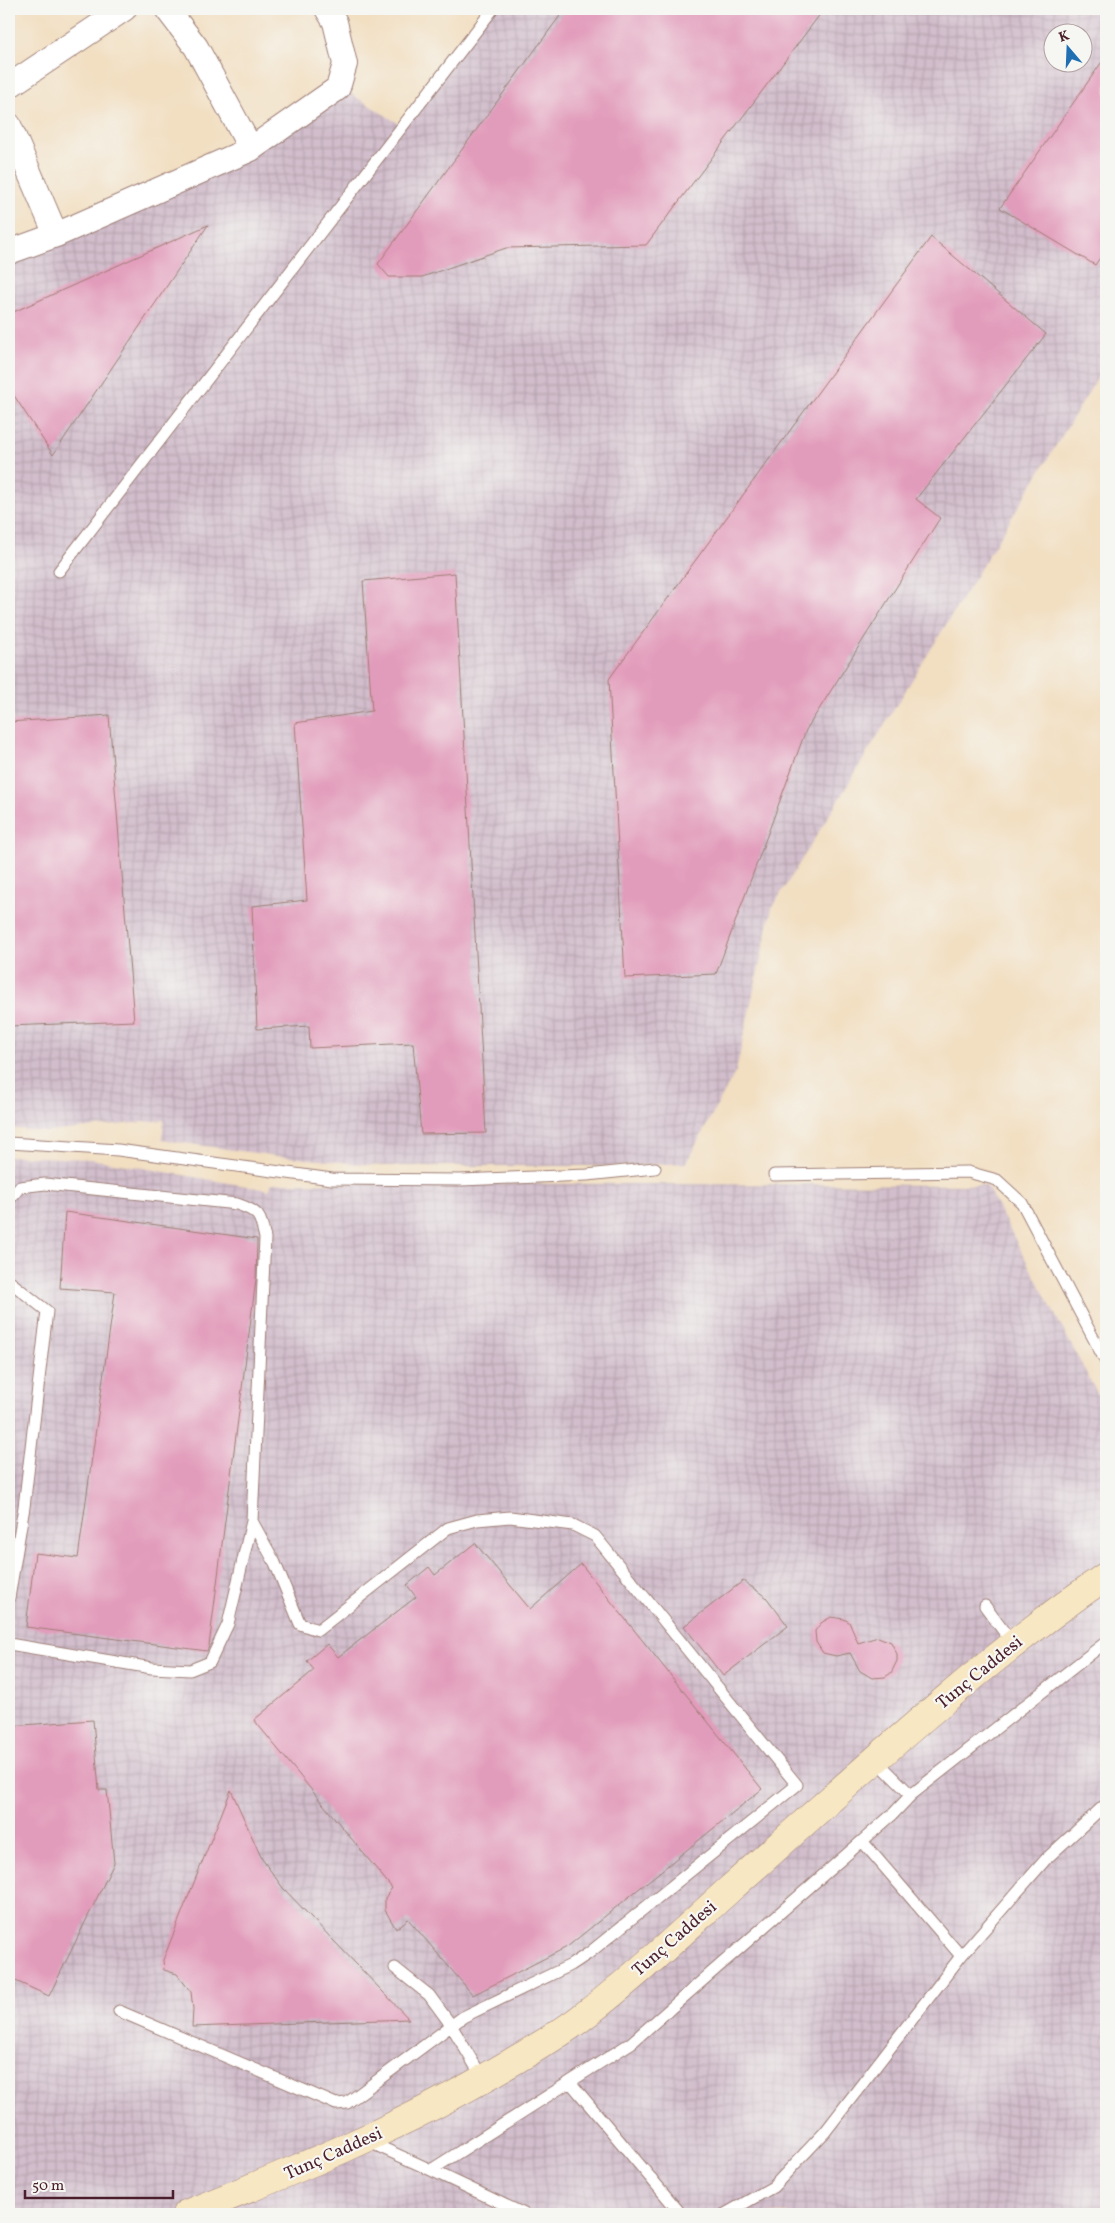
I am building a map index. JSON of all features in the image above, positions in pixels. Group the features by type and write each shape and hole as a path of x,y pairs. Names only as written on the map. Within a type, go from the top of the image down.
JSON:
{"main road":[{"name":"Tunç Caddesi","path":"186,2214 366,2140 445,2101 576,2022 656,1954 875,1759 1047,1617 1106,1576"}],"street":[{"path":"9,86 124,9"},
{"path":"167,9 196,47 251,149"},
{"path":"9,252 56,235 251,149 338,88 345,64 335,22 327,9"},
{"path":"9,125 56,235"}],"lane":[{"path":"59,571 493,9"},
{"path":"9,1143 118,1150 332,1179 461,1180 587,1175 655,1168"},
{"path":"774,1175 968,1172 997,1180 1022,1203 1106,1362"},
{"path":"9,1200 20,1187 45,1184 237,1204 254,1210 262,1222 265,1238 252,1521 228,1624 210,1662 190,1670 152,1668 9,1644"},
{"path":"9,1281 47,1311 24,1507 9,1598"},
{"path":"119,2011 336,2104 346,2103 463,2017 571,1965 797,1785 595,1536 573,1525 510,1517 477,1520 448,1528 318,1630 300,1624 275,1563 252,1521"},
{"path":"985,1606 1013,1644"},
{"path":"431,2170 631,2043 862,1842 911,1795 1106,1642"},
{"path":"875,1759 911,1795"},
{"path":"725,2214 773,2186 825,2132 961,1956 1046,1860 1106,1804"},
{"path":"862,1842 961,1956"},
{"path":"395,1968 429,1995 451,2025 483,2079"},
{"path":"570,2082 681,2214"},
{"path":"366,2140 524,2214"}],"shaded area":[{"path":"489,9 1106,9 1106,364 772,908 736,1071 686,1163 628,1166 383,1166 277,1156 162,1140 164,1120 47,1132 9,1128 9,259 348,92 401,125"},
{"path":"9,1156 91,1159 269,1190 272,1183 986,1185 1106,1410 1106,2214 9,2214"}],"building":[{"path":"565,9 824,9 646,245 506,248 422,277 389,277 378,264"},
{"path":"1106,56 1106,249 1095,265 1000,208"},
{"path":"208,225 53,455 9,388 9,314"},
{"path":"931,237 1046,334 916,499 940,518 806,730 716,974 625,978 609,679"},
{"path":"455,573 486,1133 421,1134 413,1043 310,1048 309,1026 257,1029 252,906 307,900 295,723 372,711 363,581"},
{"path":"109,715 134,1021 9,1026 9,722"},
{"path":"65,1212 257,1239 256,1279 207,1651 26,1627 35,1553 78,1558 115,1292 60,1288"},
{"path":"475,1543 530,1609 581,1564 762,1789 567,1947 473,1995 408,1919 396,1929 385,1910 385,1898 392,1888 254,1720 314,1670 307,1661 327,1644 338,1657 416,1597 407,1585 429,1567 435,1575"},
{"path":"743,1581 766,1597 788,1626 723,1676 684,1626"},
{"path":"831,1617 844,1619 849,1622 858,1643 878,1637 891,1642 897,1654 897,1661 891,1673 885,1677 872,1678 860,1671 850,1653 836,1656 823,1653 816,1642 815,1631 821,1623"},
{"path":"93,1720 99,1790 107,1790 114,1863 49,1996 9,1978 9,1726"},
{"path":"231,1790 262,1859 283,1888 409,2019 192,2027 193,2009 191,1992 177,1974 164,1970 163,1960"}]}
